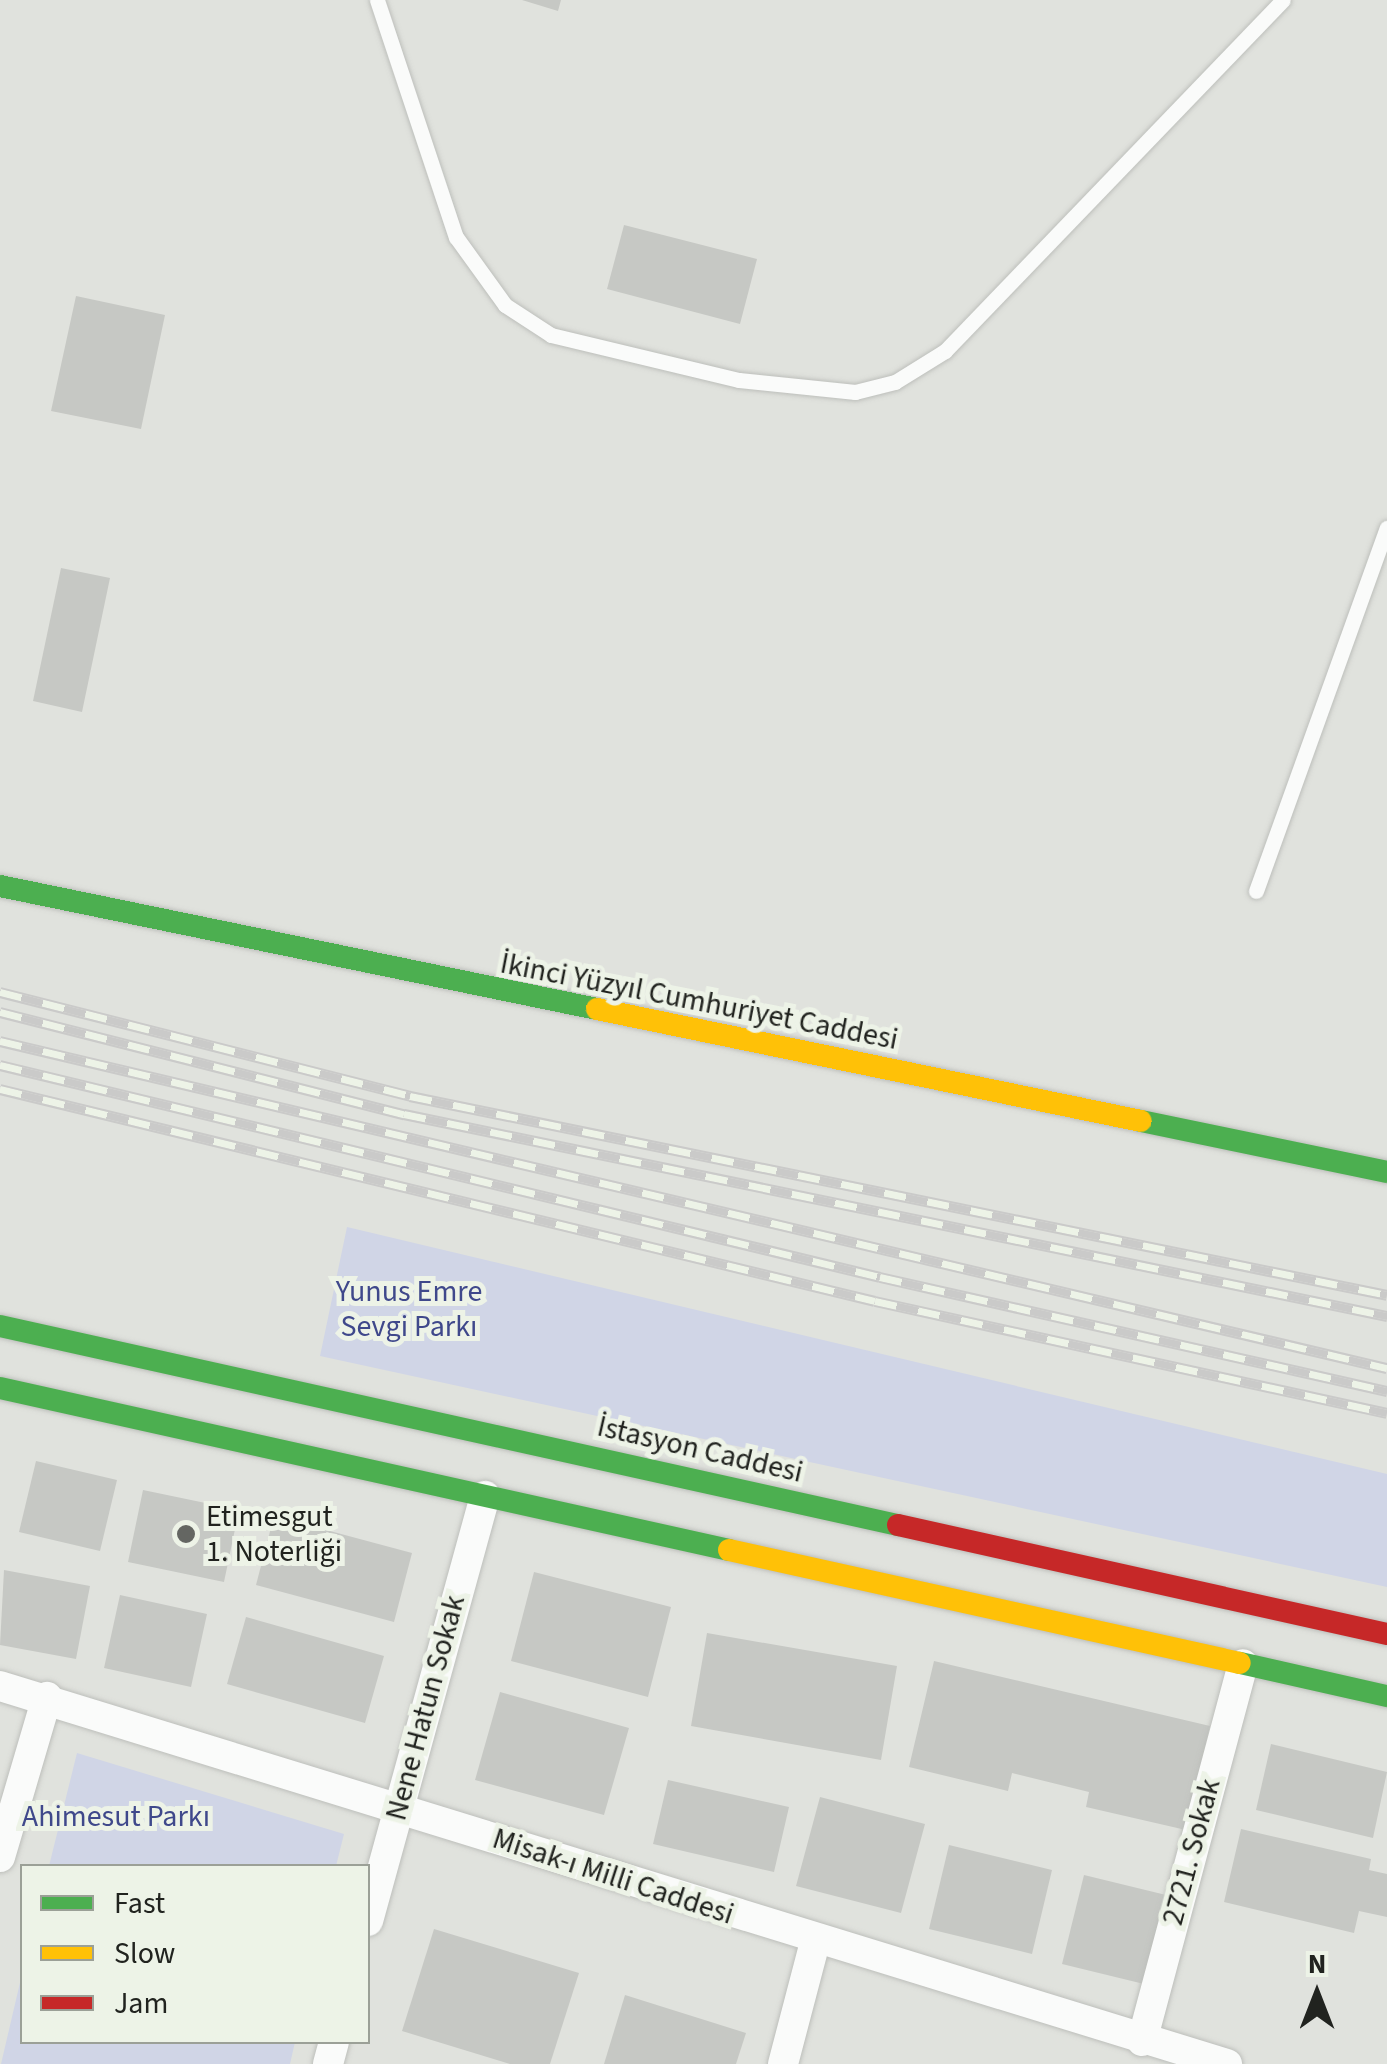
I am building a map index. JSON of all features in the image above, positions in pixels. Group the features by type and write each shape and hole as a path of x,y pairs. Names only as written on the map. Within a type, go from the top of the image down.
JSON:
{"main road":[{"name":"İkinci Yüzyıl Cumhuriyet Caddesi","path":"0,886 1387,1172"},
{"name":"İstasyon Caddesi","path":"0,1326 1387,1634"},
{"path":"0,1388 1387,1696"}],"street":[{"name":"Nene Hatun Sokak","path":"370,1914 485,1496"},
{"name":"2721. Sokak","path":"1142,2041 1243,1664"},
{"name":"Misak-ı Milli Caddesi","path":"0,1686 47,1697 815,1942 1218,2063"},
{"path":"0,1858 47,1697"},
{"path":"783,2064 815,1942"}],"lane":[{"path":"376,0 456,237 505,306 551,335 739,380 856,392 894,382 946,351 1283,0"},
{"path":"1256,892 1387,528"}],"green space":[{"name":"Yunus Emre Sevgi Parkı","path":"347,1227 1387,1474 1387,1587 320,1356"},
{"name":"Ahimesut Parkı","path":"77,1753 344,1834 336,1864 49,1864"},
{"path":"20,1983 20,2044 295,2044 290,2064 1,2064"}],"building":[{"path":"522,0 561,0 558,11"},
{"path":"624,225 757,259 740,324 607,289"},
{"path":"76,296 165,315 141,429 51,411"},
{"path":"61,568 110,578 82,712 33,701"},
{"path":"36,1461 117,1480 100,1551 19,1532"},
{"path":"143,1490 239,1510 224,1582 128,1562"},
{"path":"274,1516 412,1553 394,1622 256,1585"},
{"path":"4,1570 90,1586 76,1659 0,1645"},
{"path":"534,1572 671,1607 648,1697 511,1661"},
{"path":"120,1595 207,1614 191,1687 104,1668"},
{"path":"246,1617 384,1656 365,1723 227,1684"},
{"path":"707,1633 897,1666 881,1760 691,1726"},
{"path":"934,1661 1210,1726 1186,1830 1086,1807 1089,1792 1012,1773 1008,1791 909,1767"},
{"path":"500,1692 629,1728 604,1815 475,1780"},
{"path":"1271,1744 1387,1772 1373,1838 1256,1810"},
{"path":"668,1780 789,1807 774,1872 653,1844"},
{"path":"820,1797 925,1824 901,1913 796,1886"},
{"path":"1241,1829 1371,1859 1369,1870 1387,1874 1387,1917 1359,1911 1354,1933 1224,1902"},
{"path":"949,1845 1052,1870 1032,1954 929,1929"},
{"path":"1084,1875 1166,1895 1144,1984 1062,1964"},
{"path":"434,1929 579,1973 550,2064 510,2064 402,2031"},
{"path":"625,1995 746,2033 736,2064 604,2064"}],"railway":[{"path":"0,992 410,1096 1387,1295"},
{"path":"0,1012 404,1114 1387,1316"},
{"path":"0,1041 1387,1368"},
{"path":"0,1065 880,1277 1387,1391"},
{"path":"0,1089 875,1301 1387,1413"}],"traffic: fast":[{"path":"0,886 597,1009"},
{"path":"1141,1121 1387,1172"},
{"path":"0,1326 898,1525"},
{"path":"0,1388 729,1550"},
{"path":"1240,1663 1387,1696"}],"traffic: slow":[{"path":"597,1009 1141,1121"},
{"path":"729,1550 1240,1663"}],"traffic: jam":[{"path":"898,1525 1387,1634"}],"place":[{"name":"Etimesgut 1. Noterliği","path":"186,1534"}]}
